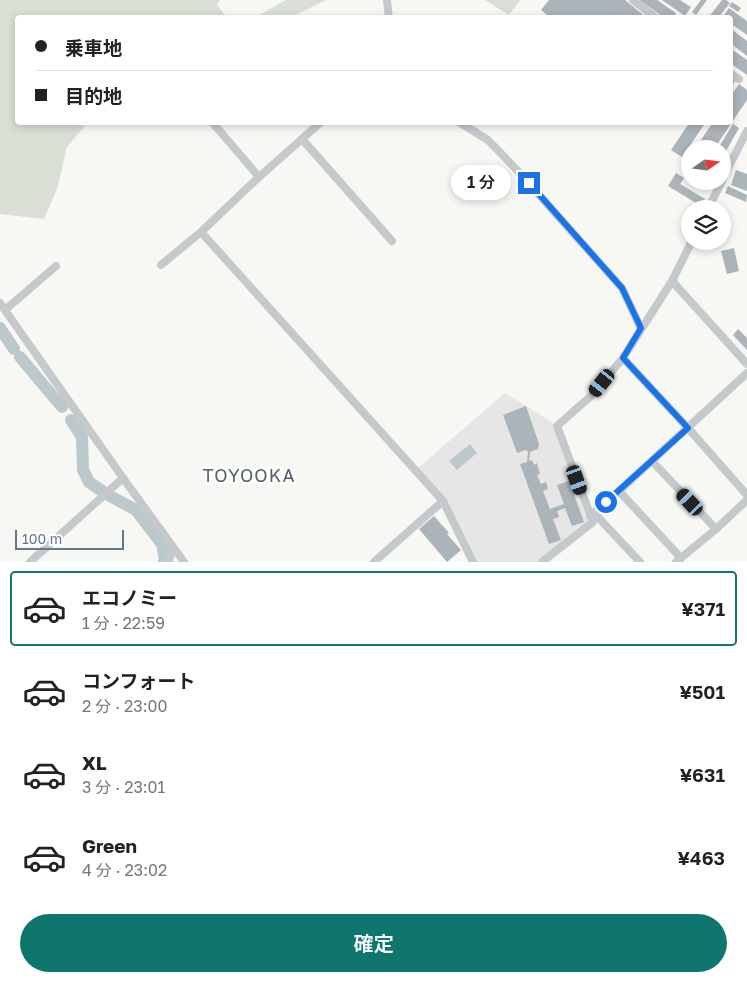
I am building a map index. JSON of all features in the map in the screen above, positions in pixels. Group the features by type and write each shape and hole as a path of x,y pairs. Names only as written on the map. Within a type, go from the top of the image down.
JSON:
{"street":[{"path":"387,0 389,15"},
{"path":"633,0 652,15"},
{"path":"733,75 739,79"},
{"path":"215,125 259,177"},
{"path":"162,265 201,232 318,125"},
{"path":"463,125 488,140 622,288 641,328"},
{"path":"731,162 747,131"},
{"path":"302,140 392,241"},
{"path":"201,232 443,501 473,562"},
{"path":"542,562 593,522 592,514 557,426 591,396 623,358 672,280 687,250"},
{"path":"56,266 2,307 184,562"},
{"path":"672,280 747,364"},
{"path":"623,358 747,495"},
{"path":"592,514 747,373"},
{"path":"652,460 716,529"},
{"path":"30,562 123,478"},
{"path":"619,491 679,560 747,500"},
{"path":"374,562 443,501"},
{"path":"592,514 640,562"},
{"path":"169,562 172,546"}],"shaded area":[{"path":"0,0 220,0 217,5 224,15 15,15 15,125 85,125 67,147 57,189 44,219 0,214"},
{"path":"286,0 326,0 295,15 260,15"},
{"path":"485,0 520,0 509,15"},
{"path":"505,393 552,422 588,522 536,562 477,562 446,499 418,468"},
{"path":"470,444 477,453 457,470 449,461"}],"building":[{"path":"549,0 625,0 643,15 547,15 541,10"},
{"path":"639,0 657,0 676,13 675,15 661,15"},
{"path":"662,0 680,0 691,7 686,15"},
{"path":"701,0 707,0 696,15 692,12"},
{"path":"722,0 730,3 720,15 710,15"},
{"path":"732,2 741,8 738,12 729,6"},
{"path":"729,8 747,21 747,35 733,25 733,15 724,15"},
{"path":"733,30 747,41 747,56 733,45"},
{"path":"733,50 747,60 747,75 733,65"},
{"path":"739,84 747,90 747,100 733,121 733,93"},
{"path":"733,124 739,128 731,142 731,140 723,140"},
{"path":"688,125 704,125 694,140 681,140 681,156 671,150"},
{"path":"711,125 730,125 720,140 701,140"},
{"path":"736,170 747,174 747,191 731,185"},
{"path":"676,173 681,176 681,190 690,190 705,199 691,200 668,186"},
{"path":"731,187 747,195 746,202 725,193 726,190 731,190"},
{"path":"734,248 739,271 727,274 721,251"},
{"path":"738,329 747,338 747,350 733,335"},
{"path":"526,406 539,444 538,449 530,452 529,461 532,460 534,465 537,463 540,474 537,475 541,484 546,482 548,489 543,491 550,509 564,504 557,485 569,481 584,522 572,526 565,508 557,511 559,517 553,519 561,540 549,544 520,464 527,462 528,452 526,450 517,453 503,415"},
{"path":"434,516 461,550 447,562 419,529"}],"waterway":[{"path":"0,328 14,349"},
{"path":"20,357 62,407"},
{"path":"71,420 82,437 83,470 89,482 102,491"},
{"path":"110,496 136,510 162,544 164,562"}],"district":[{"name":"TOYOOKA","path":"249,476"}],"route":[{"path":"529,183 622,288 641,328 623,358 688,428 606,502"}]}
